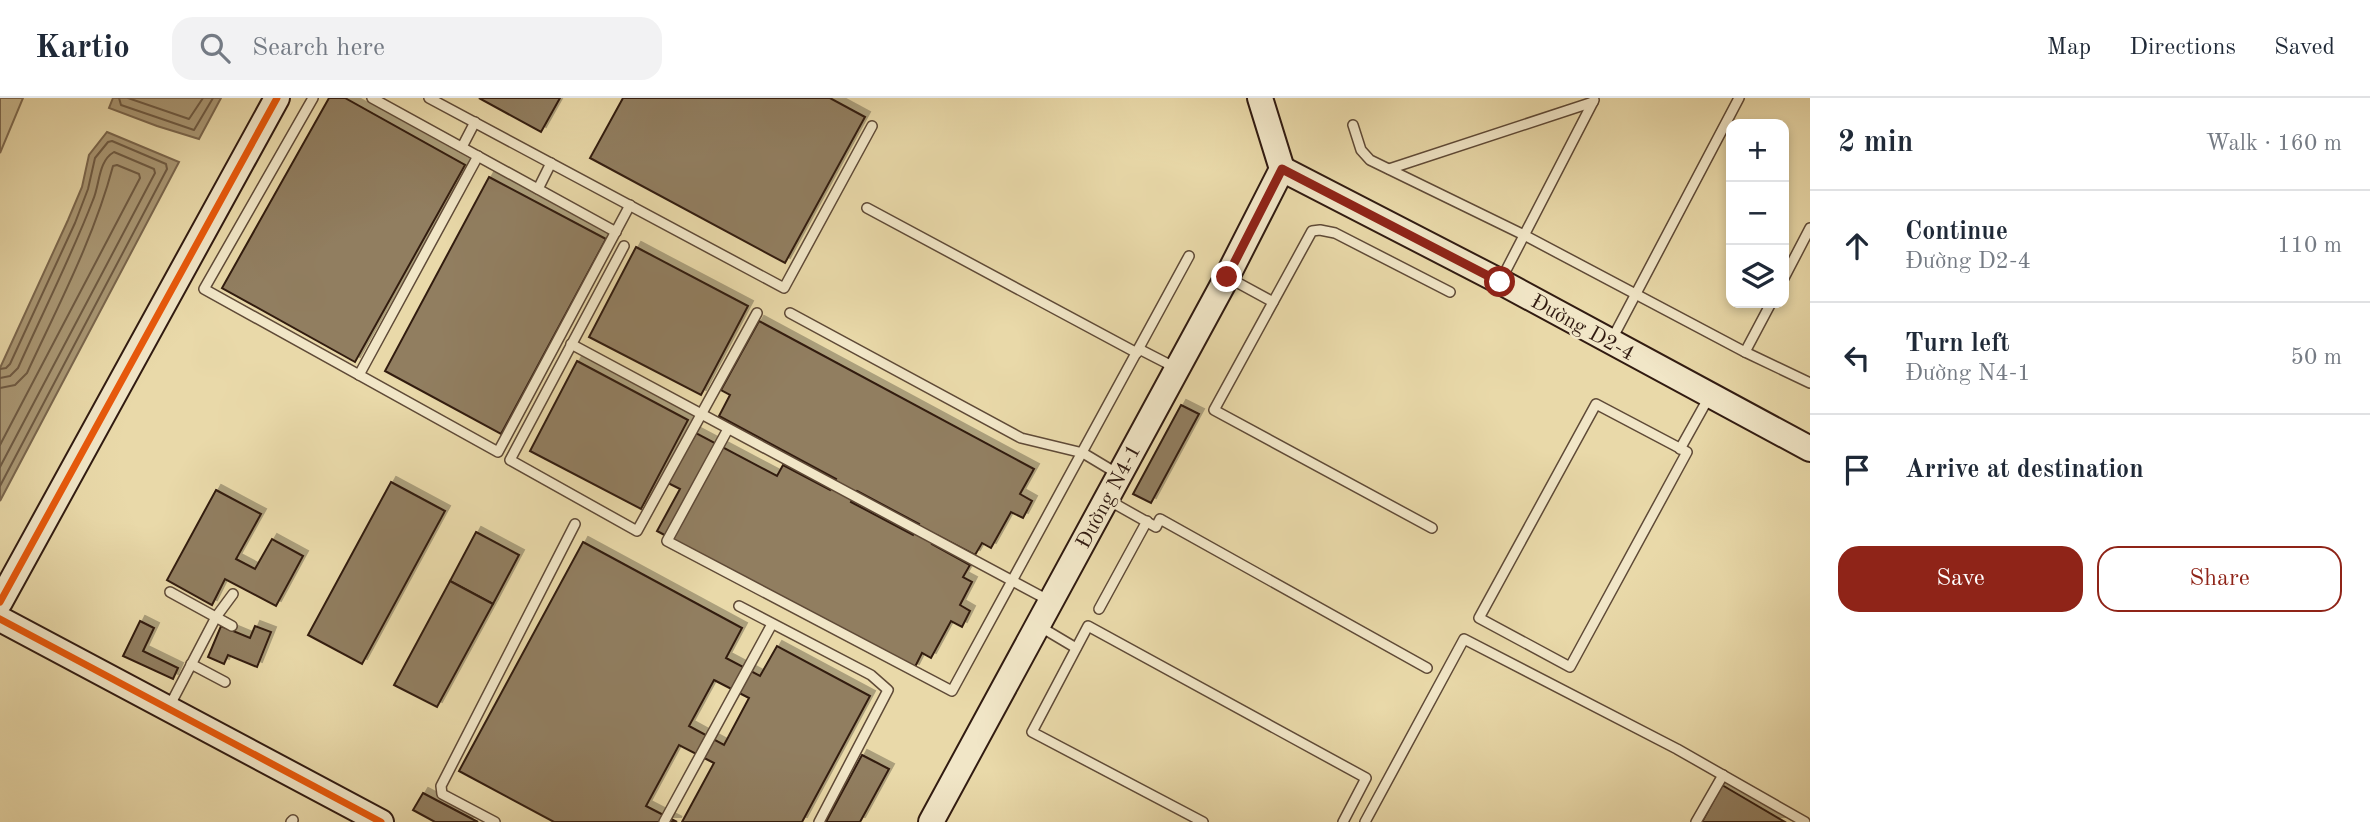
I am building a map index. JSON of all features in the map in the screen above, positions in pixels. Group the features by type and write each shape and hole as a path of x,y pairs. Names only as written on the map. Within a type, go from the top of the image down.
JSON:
{"main road":[{"path":"0,602 276,98"},
{"path":"1261,98 1282,169"},
{"name":"Đường N4-1","path":"931,822 1227,277 1282,169"},
{"name":"Đường D2-4","path":"1282,169 1500,282 1810,449"},
{"path":"0,620 381,822"}],"lane":[{"path":"313,98 204,289 498,452 630,205"},
{"path":"372,98 391,102 462,147 616,232"},
{"path":"429,98 784,288 872,126"},
{"path":"1610,342 1739,98"},
{"path":"1389,169 1594,100"},
{"path":"1500,282 1594,100"},
{"path":"462,147 475,122"},
{"path":"1353,125 1364,155 1810,383"},
{"path":"359,375 478,156"},
{"path":"538,189 551,163"},
{"path":"867,208 1138,351 1177,368"},
{"path":"1789,268 1810,228"},
{"path":"1432,528 1214,411 1310,234 1320,229 1335,233 1450,292"},
{"path":"624,246 510,460 637,531 757,313"},
{"path":"729,429 667,541 952,691 1189,257"},
{"path":"1227,277 1273,302"},
{"path":"1745,352 1768,308"},
{"path":"790,313 1021,438 1083,453 1119,474"},
{"path":"571,344 1050,602"},
{"path":"1680,449 1710,396"},
{"path":"1596,404 1680,449 1687,452 1570,667 1479,618 1596,404"},
{"path":"1106,499 1156,527 1160,519 1427,668"},
{"path":"1099,609 1146,521"},
{"path":"495,822 442,794 441,786 575,524"},
{"path":"170,592 232,626"},
{"path":"168,709 216,617 233,594"},
{"path":"739,606 871,675 888,690 819,822"},
{"path":"664,822 772,624"},
{"path":"1038,625 1076,648"},
{"path":"1203,822 1032,732 1088,626 1366,778 1343,822"},
{"path":"1365,822 1464,639 1723,775 1805,822"},
{"path":"191,664 225,682"},
{"path":"1696,822 1723,775"}],"shaded area":[{"path":"0,98 23,98 0,153"}],"water":[{"path":"113,98 221,98 199,139 109,108"},
{"path":"107,132 179,162 0,501 0,368 82,187 89,155"}],"building":[{"path":"329,98 345,98 465,165 355,362 222,288"},
{"path":"479,98 560,98 541,132"},
{"path":"623,98 830,98 865,117 785,263 590,158"},
{"path":"489,177 606,239 501,434 385,371"},
{"path":"636,247 748,306 701,395 589,337"},
{"path":"759,321 1034,469 1020,494 1032,501 1023,518 1011,512 991,548 982,543 975,555 937,535 932,544 970,565 963,577 972,582 960,605 970,611 962,627 951,621 931,658 922,653 914,669 657,531 680,489 668,483 696,433 777,476 783,465 830,490 836,479 719,416 730,395 721,390","holes":["857,491 919,524 913,535 851,502"]},
{"path":"577,361 688,420 641,509 530,451"},
{"path":"1181,405 1199,414 1151,503 1133,494"},
{"path":"391,482 445,511 362,664 308,635"},
{"path":"216,490 261,514 236,559 255,569 272,539 303,556 276,606 225,579 212,605 167,580"},
{"path":"476,532 519,555 493,604 450,581"},
{"path":"583,542 742,628 726,658 760,676 777,646 870,696 802,822 682,822 714,763 679,745 646,806 677,822 554,822 459,771","holes":["714,680 749,698 724,745 689,726"]},
{"path":"450,581 493,604 437,707 394,685"},
{"path":"140,621 154,628 143,651 178,668 173,679 123,656"},
{"path":"221,626 250,638 255,626 271,632 257,667 228,655 224,664 208,657"},
{"path":"862,755 889,769 860,822 826,822"},
{"path":"1722,785 1785,822 1702,822"},
{"path":"423,793 478,822 435,822 413,810"}],"cycle path":[{"path":"0,602 277,98"},
{"path":"0,619 381,822"}],"route":[{"path":"1227,277 1282,169 1500,282"}]}
